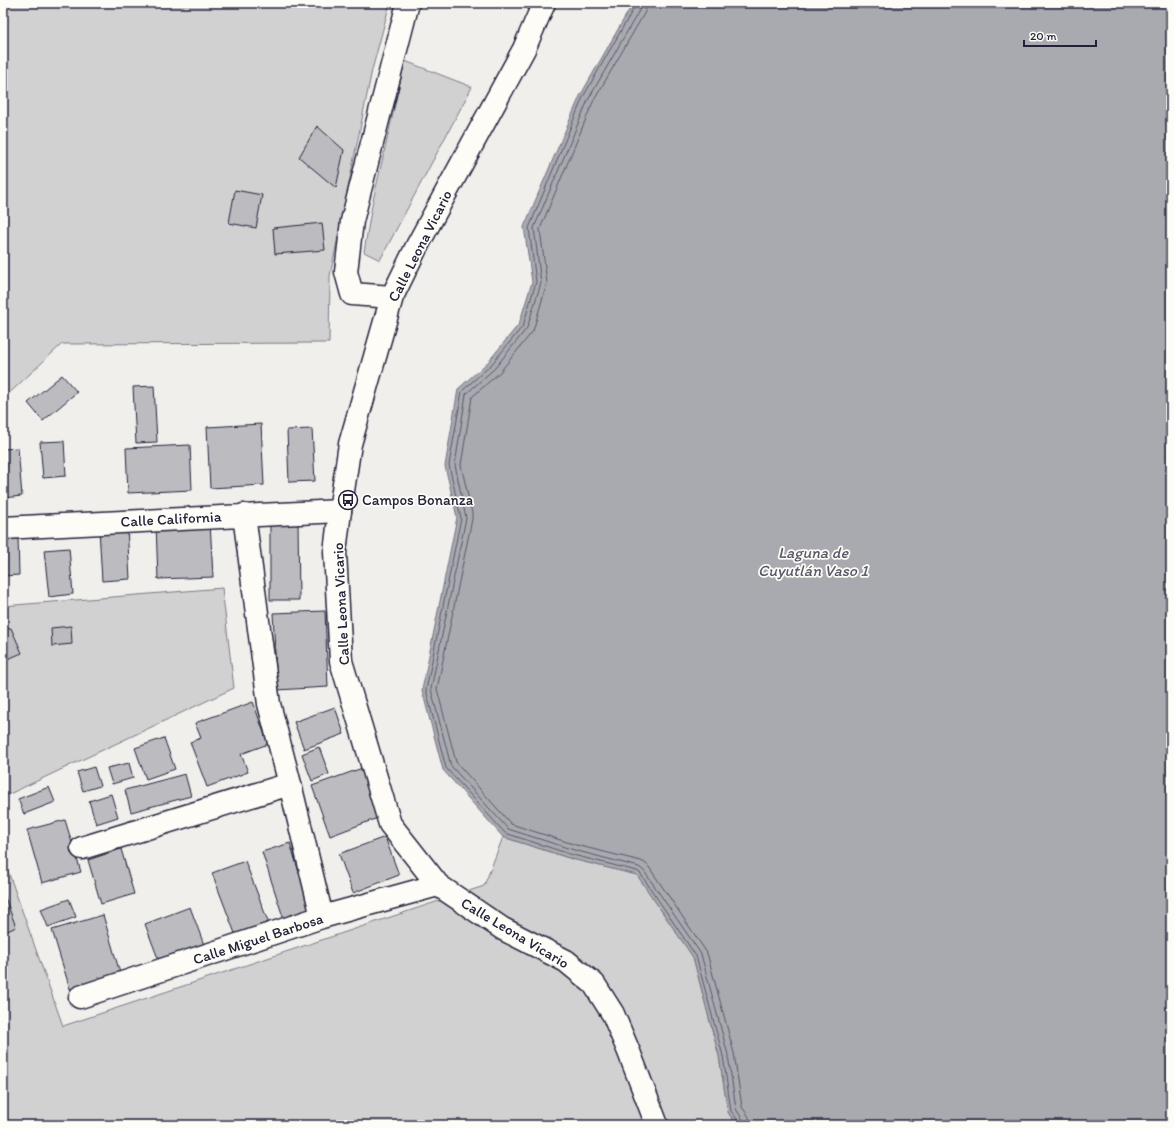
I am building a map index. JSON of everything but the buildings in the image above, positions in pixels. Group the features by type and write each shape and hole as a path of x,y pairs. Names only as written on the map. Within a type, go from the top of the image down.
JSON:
{"street":[{"path":"392,297 352,294 346,272 352,221 408,3"},
{"name":"Calle Leona Vicario","path":"544,3 524,49 392,297 350,444 340,511 335,552 341,661 390,824 438,886 504,929 566,961 594,984 612,1014 629,1052 657,1125"},
{"name":"Calle California","path":"3,528 340,511"},
{"path":"244,515 269,704 322,917"},
{"path":"82,848 290,784"},
{"name":"Calle Miguel Barbosa","path":"80,998 322,917 438,886"}],"shaded area":[{"path":"3,3 390,3 372,70 330,276 329,343 62,344 3,399"},
{"path":"405,61 472,87 380,260 364,252 372,205"},
{"path":"222,588 234,688 3,797 3,606"},
{"path":"503,837 572,859 637,875 693,957 719,1056 728,1112 736,1125 3,1125 3,857 63,1026 484,886"}],"water":[{"name":"Laguna de Cuyutlán Vaso 1","path":"633,3 1171,3 1171,1125 736,1125 728,1112 719,1056 693,957 637,875 572,859 503,837 443,770 422,690 457,517 445,466 458,389 488,362 519,324 532,282 524,227 580,96"}],"place":[{"name":"Campos Bonanza","path":"348,500"}]}
